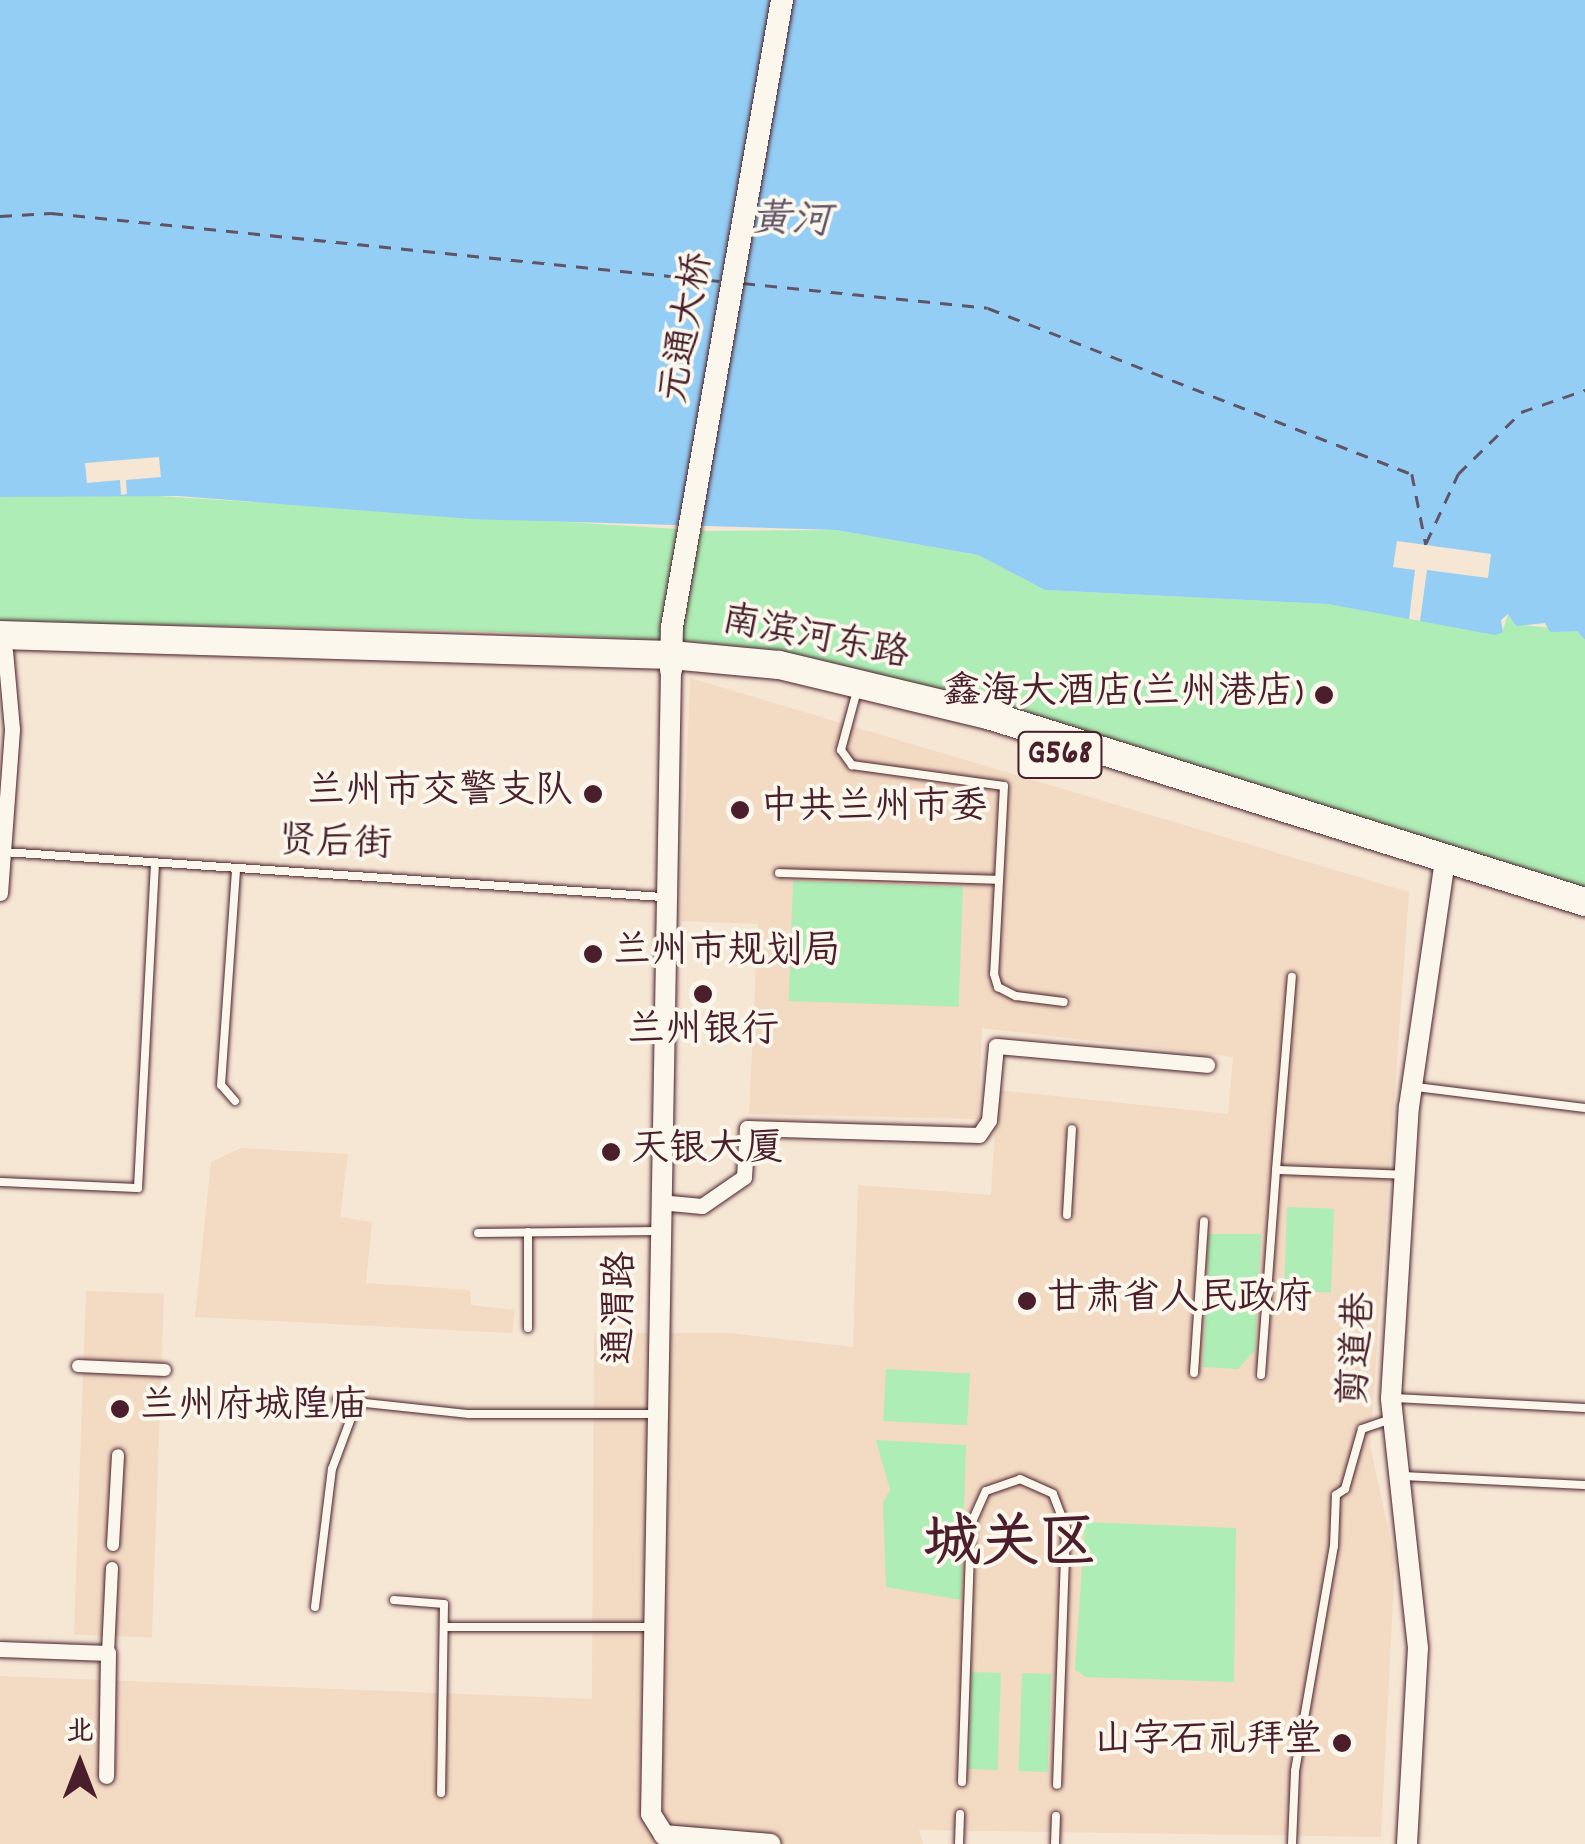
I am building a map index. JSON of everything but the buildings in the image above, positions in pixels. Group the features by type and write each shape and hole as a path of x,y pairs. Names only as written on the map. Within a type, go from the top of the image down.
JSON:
{"highway":[{"name":"南滨河东路","path":"2,646 672,650 744,660 862,682 1444,865 1585,916"},
{"name":"南滨河东路","path":"672,650 946,719 1444,865 1585,902"}],"main road":[{"name":"元通大桥","path":"672,650 782,0"}],"street":[{"path":"0,893 12,729 2,646"},
{"name":"通渭路","path":"672,650 662,896 651,1814 664,1836 771,1844"},
{"name":"剪道巷","path":"1406,1844 1418,1648 1414,1567 1391,1408 1412,1086 1444,865"},
{"path":"659,1202 702,1206 744,1177 747,1128 980,1135 990,1120 996,1046 1207,1065"},
{"path":"78,1366 165,1370"},
{"path":"114,1545 118,1455"},
{"path":"106,1776 112,1568"},
{"path":"0,1649 108,1653"}],"lane":[{"path":"855,698 840,750 852,765 1004,786 998,987 1064,1002"},
{"name":"贤后街","path":"4,852 156,866 662,896"},
{"path":"0,1182 138,1188 156,866"},
{"path":"235,1101 220,1085 236,870"},
{"path":"779,873 999,880"},
{"path":"1261,1376 1292,978"},
{"path":"1412,1086 1585,1108"},
{"path":"1067,1215 1072,1129"},
{"path":"1276,1170 1406,1175"},
{"path":"1194,1373 1204,1221"},
{"path":"478,1232 659,1231"},
{"path":"528,1232 528,1328"},
{"path":"337,1400 469,1414 657,1414"},
{"path":"315,1607 332,1469 357,1402"},
{"path":"1292,1844 1295,1770 1334,1546 1336,1495 1345,1489 1362,1429 1391,1408 1585,1408"},
{"path":"1398,1476 1585,1484"},
{"path":"962,1782 971,1524 986,1491 1020,1479 1053,1494 1066,1528 1057,1784"},
{"path":"394,1600 444,1604 440,1793"},
{"path":"444,1627 654,1627"},
{"path":"959,1844 960,1814"},
{"path":"1055,1844 1056,1816"}],"shaded area":[{"path":"690,678 1409,892 1370,1445 1395,1561 1381,1837 919,1830 923,1844 0,1844 0,1676 592,1699 594,1333 729,1333 853,1347 858,1185 991,1195 997,1090 1228,1114 1233,1057 982,1028 978,1119 749,1114 758,924 681,921"},
{"path":"241,1148 348,1154 340,1217 372,1222 366,1283 470,1290 471,1305 515,1310 512,1333 195,1317 211,1162"},
{"path":"86,1291 164,1294 152,1638 74,1635"}],"green space":[{"path":"127,494 709,531 836,530 978,555 1045,590 1328,604 1503,630 1508,614 1515,624 1577,631 1585,640 1585,889 792,655 700,642 475,631 0,622 0,497"},
{"path":"793,881 963,887 959,1007 789,1001"},
{"path":"1287,1207 1334,1209 1331,1293 1284,1291"},
{"path":"1209,1234 1261,1234 1255,1350 1238,1369 1203,1367"},
{"path":"886,1369 970,1373 967,1425 883,1421"},
{"path":"876,1440 966,1445 961,1600 886,1587 883,1503 890,1490"},
{"path":"1085,1522 1236,1528 1234,1682 1085,1677 1075,1669"},
{"path":"972,1672 1001,1673 998,1770 969,1769"},
{"path":"1022,1673 1051,1674 1048,1772 1019,1771"}],"water":[{"name":"黄河","path":"0,0 1585,0 1585,640 1577,631 1550,632 1545,623 1516,626 1508,614 1501,620 1503,632 1495,635 1328,604 1045,590 978,555 836,530 472,519 178,496 0,497"}],"pier":[{"path":"159,457 161,477 126,480 127,494 121,495 120,480 87,483 85,463"},
{"path":"1397,541 1491,554 1488,578 1427,570 1420,621 1409,619 1415,570 1393,567"}],"ferry route":[{"path":"0,216 51,213 720,281"},
{"path":"743,283 988,308 1412,474 1426,545"},
{"path":"1426,543 1458,474 1521,412 1585,390"}],"place":[{"name":"鑫海大酒店(兰州港店)","path":"1324,695"},
{"name":"兰州市交警支队","path":"593,794"},
{"name":"中共兰州市委","path":"740,810"},
{"name":"兰州市规划局","path":"593,954"},
{"name":"兰州银行","path":"703,994"},
{"name":"天银大厦","path":"611,1152"},
{"name":"甘肃省人民政府","path":"1027,1301"},
{"name":"兰州府城隍庙","path":"120,1409"},
{"name":"山字石礼拜堂","path":"1342,1743"}],"district":[{"name":"城关区","path":"1010,1548"}]}
